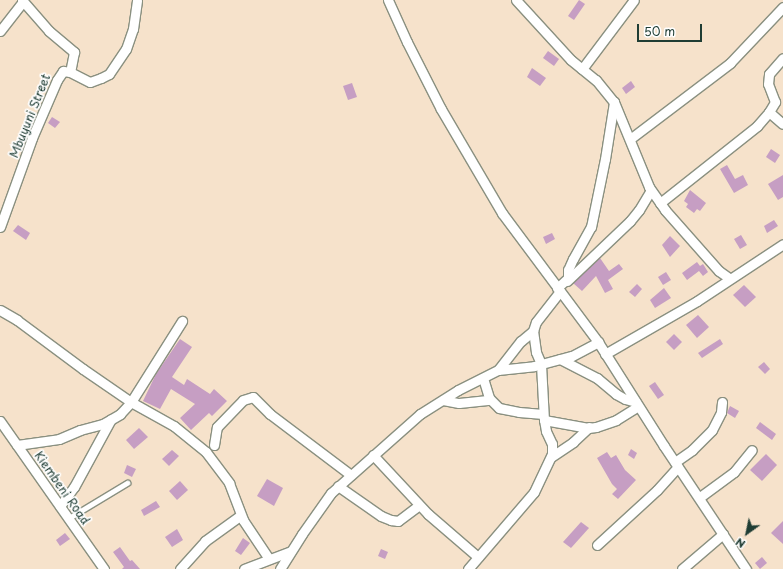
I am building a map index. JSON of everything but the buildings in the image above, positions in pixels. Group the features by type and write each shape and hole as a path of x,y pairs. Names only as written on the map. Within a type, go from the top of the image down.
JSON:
{"street":[{"name":"Mbuyuni Street","path":"0,227 32,138 57,80 63,71 70,72 90,82 109,74 126,49 133,29 137,0"},
{"path":"388,0 407,42 445,116 502,212 558,290 598,342 676,464 700,497 746,569"},
{"path":"516,0 544,32 582,69 596,80 614,102 642,172 651,190 660,203 714,265 729,278"},
{"path":"582,69 634,0"},
{"path":"0,31 23,1 49,31 74,52 70,72"},
{"path":"630,139 730,63 783,7"},
{"path":"660,203 757,126 770,112 775,102 768,84 769,74 783,58"},
{"path":"566,282 573,259 591,227 605,159 614,102"},
{"path":"770,112 783,124"},
{"path":"468,569 534,492 551,457 552,444 544,417 541,364 536,352 533,331 536,322 558,290 625,226 639,210 651,190"},
{"path":"605,354 697,301 729,278 781,246"},
{"path":"0,310 17,320 83,369 131,402 174,426 206,452 229,483 241,515 269,559"},
{"path":"17,446 59,439 80,430 103,424 120,414 131,402 182,321"},
{"path":"498,370 521,341 533,331"},
{"path":"280,569 321,507 338,486 420,414 458,390 498,370 541,364 572,356 598,342"},
{"path":"560,359 597,378 616,394 637,404"},
{"path":"483,378 490,400 499,408 589,428"},
{"path":"214,445 217,427 243,400 253,397 270,414 351,475"},
{"path":"443,400 459,403 490,400"},
{"path":"597,545 657,490 676,464 712,430 721,412 722,402"},
{"path":"551,457 589,428 616,420 637,404"},
{"path":"60,506 74,487 111,419"},
{"name":"Kiembeni Road","path":"0,421 104,569"},
{"path":"700,497 734,472 752,450"},
{"path":"373,455 428,514 478,557"},
{"path":"338,486 381,516 391,520 398,521 420,505"},
{"path":"180,569 204,541 241,515"},
{"path":"682,569 723,534"},
{"path":"244,569 291,551"}],"lane":[{"path":"68,518 128,483"}]}
